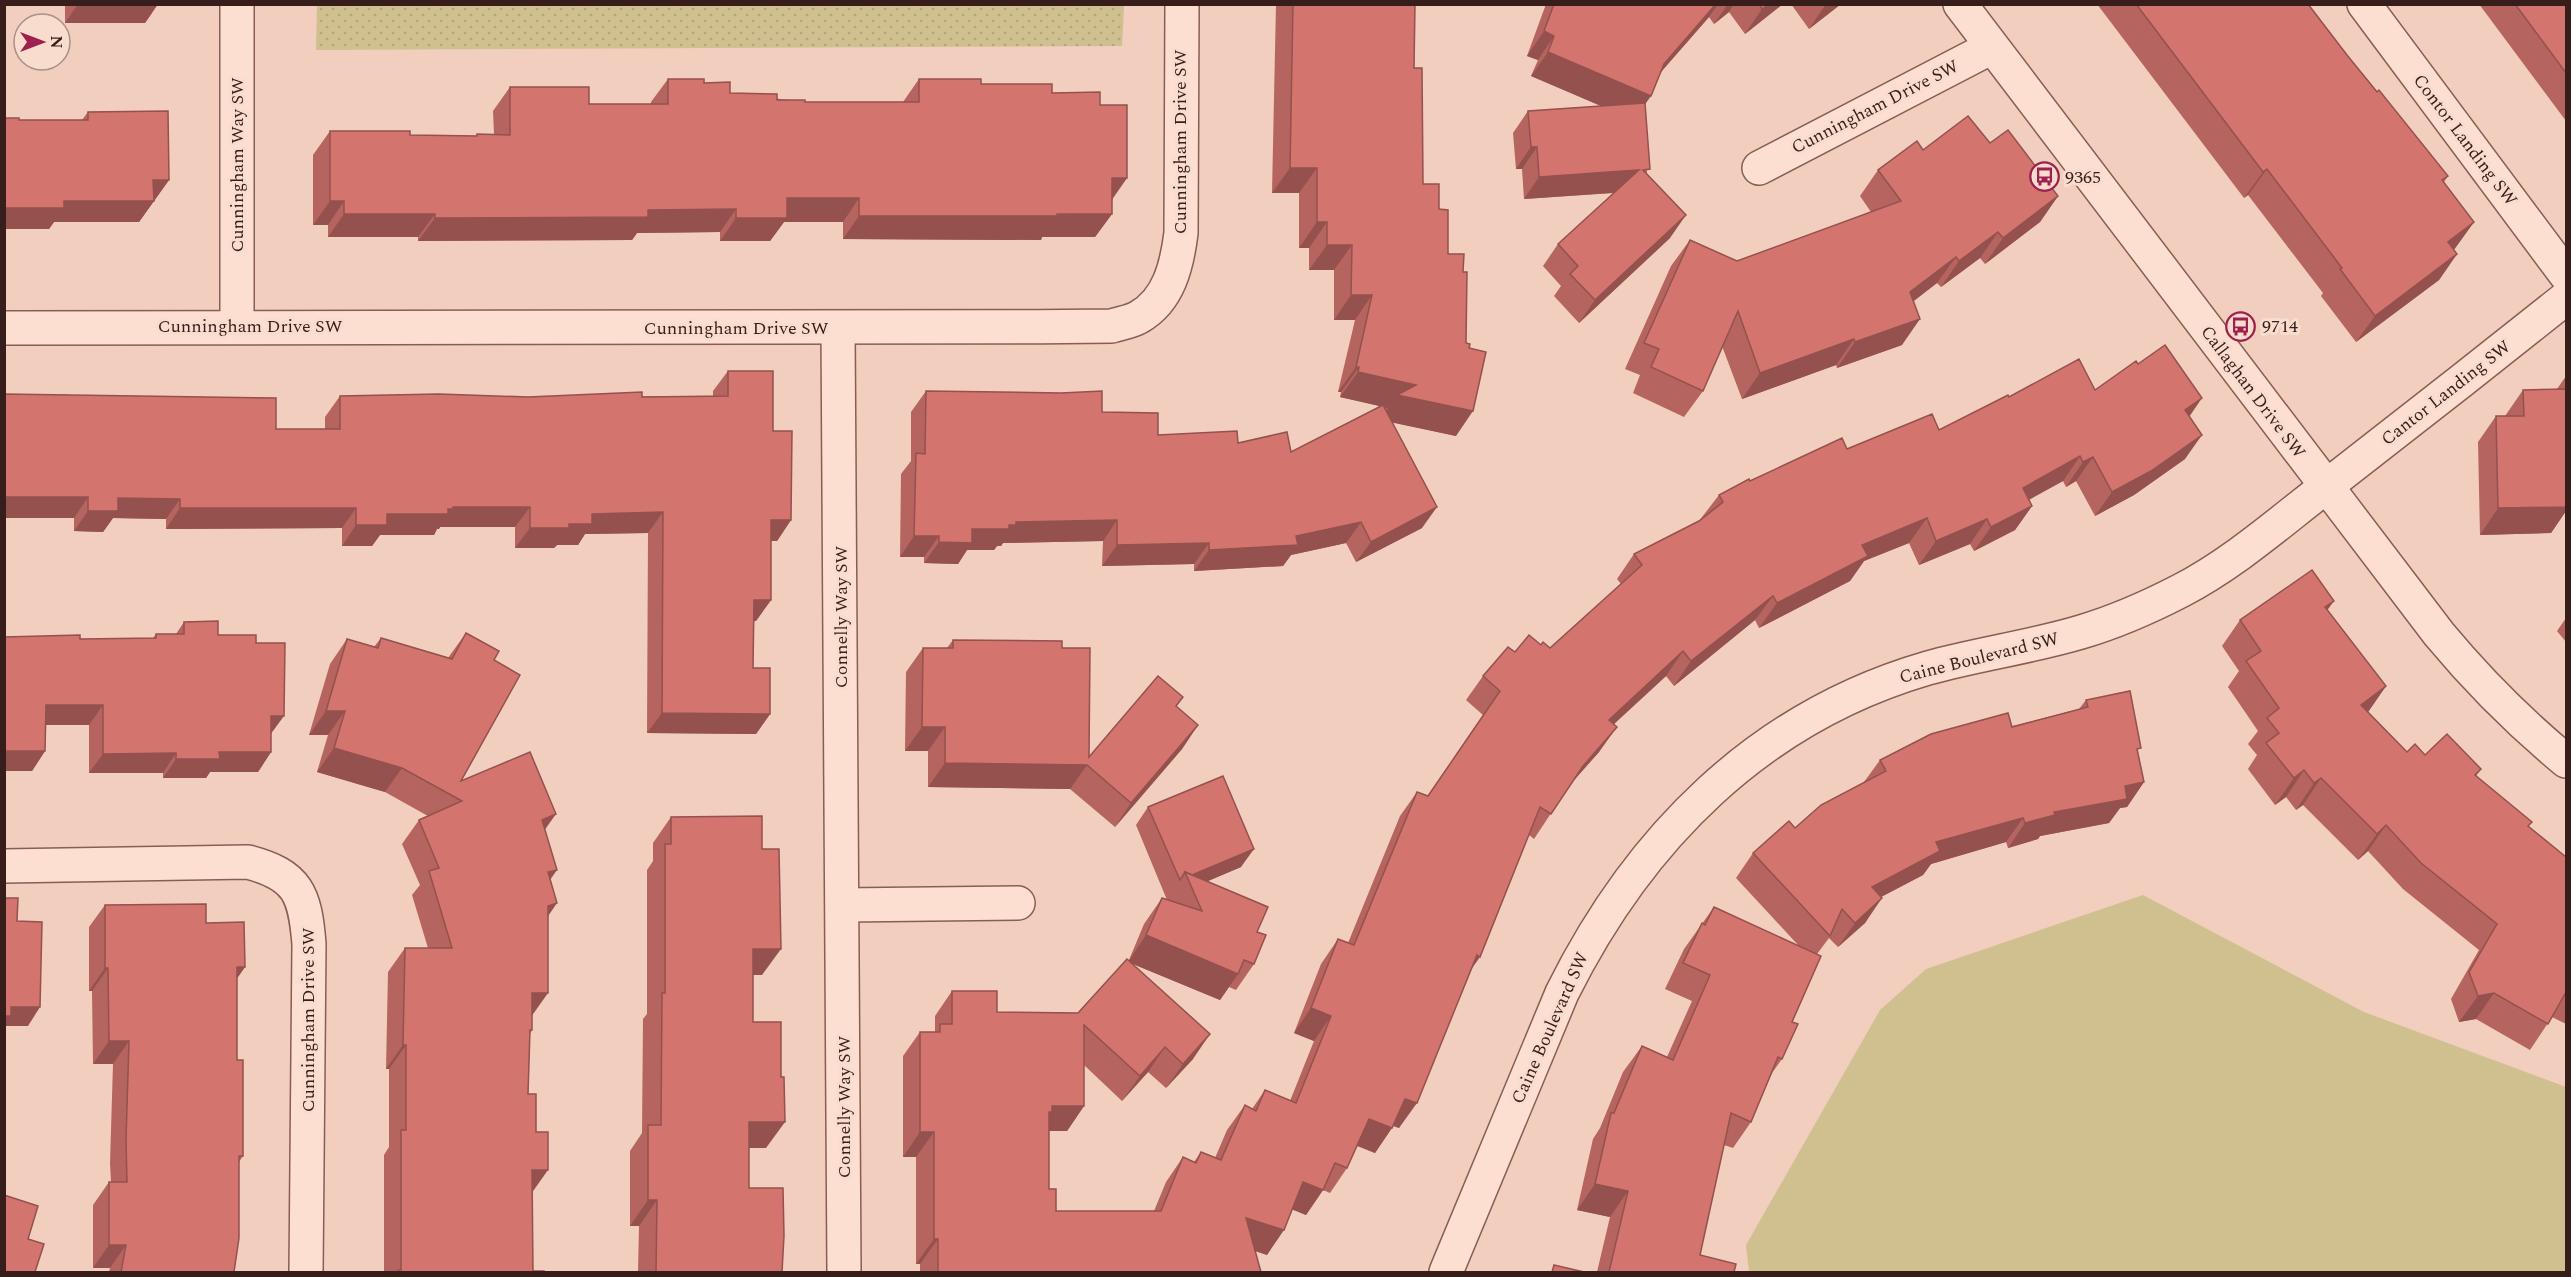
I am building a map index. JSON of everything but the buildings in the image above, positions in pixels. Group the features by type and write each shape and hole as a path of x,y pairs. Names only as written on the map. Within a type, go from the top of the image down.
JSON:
{"street":[{"name":"Cunningham Way SW","path":"237,4 237,325"},
{"name":"Cunningham Drive SW","path":"4,328 237,325 838,329 1112,326 1138,318 1163,296 1177,263 1182,232 1182,4"},
{"name":"Callaghan Drive SW","path":"1960,4 2325,487 2476,679 2525,727 2566,761"},
{"name":"Contor Landing SW","path":"2364,4 2566,275"},
{"name":"Cunningham Drive SW","path":"1759,168 1992,47"},
{"name":"Cantor Landing SW","path":"2325,487 2566,298"},
{"name":"Connelly Way SW","path":"838,329 844,1272"},
{"name":"Caine Boulevard SW","path":"1446,1272 1562,993 1581,955 1631,877 1663,837 1698,801 1738,768 1786,734 1822,710 1854,695 1944,664 2083,632 2122,618 2181,591 2246,550 2325,487"},
{"name":"Cunningham Drive SW","path":"4,866 248,862 280,873 293,884 305,910 309,944 306,1272"},
{"path":"843,905 1018,903"}],"shaded area":[{"path":"1124,4 1122,46 316,50 317,5"},
{"path":"2143,895 2364,1012 2566,1087 2566,1272 1749,1272 1746,1245 1880,1010 1926,969"}],"place":[{"name":"9365","path":"2044,177"},
{"name":"9714","path":"2241,326"}]}
